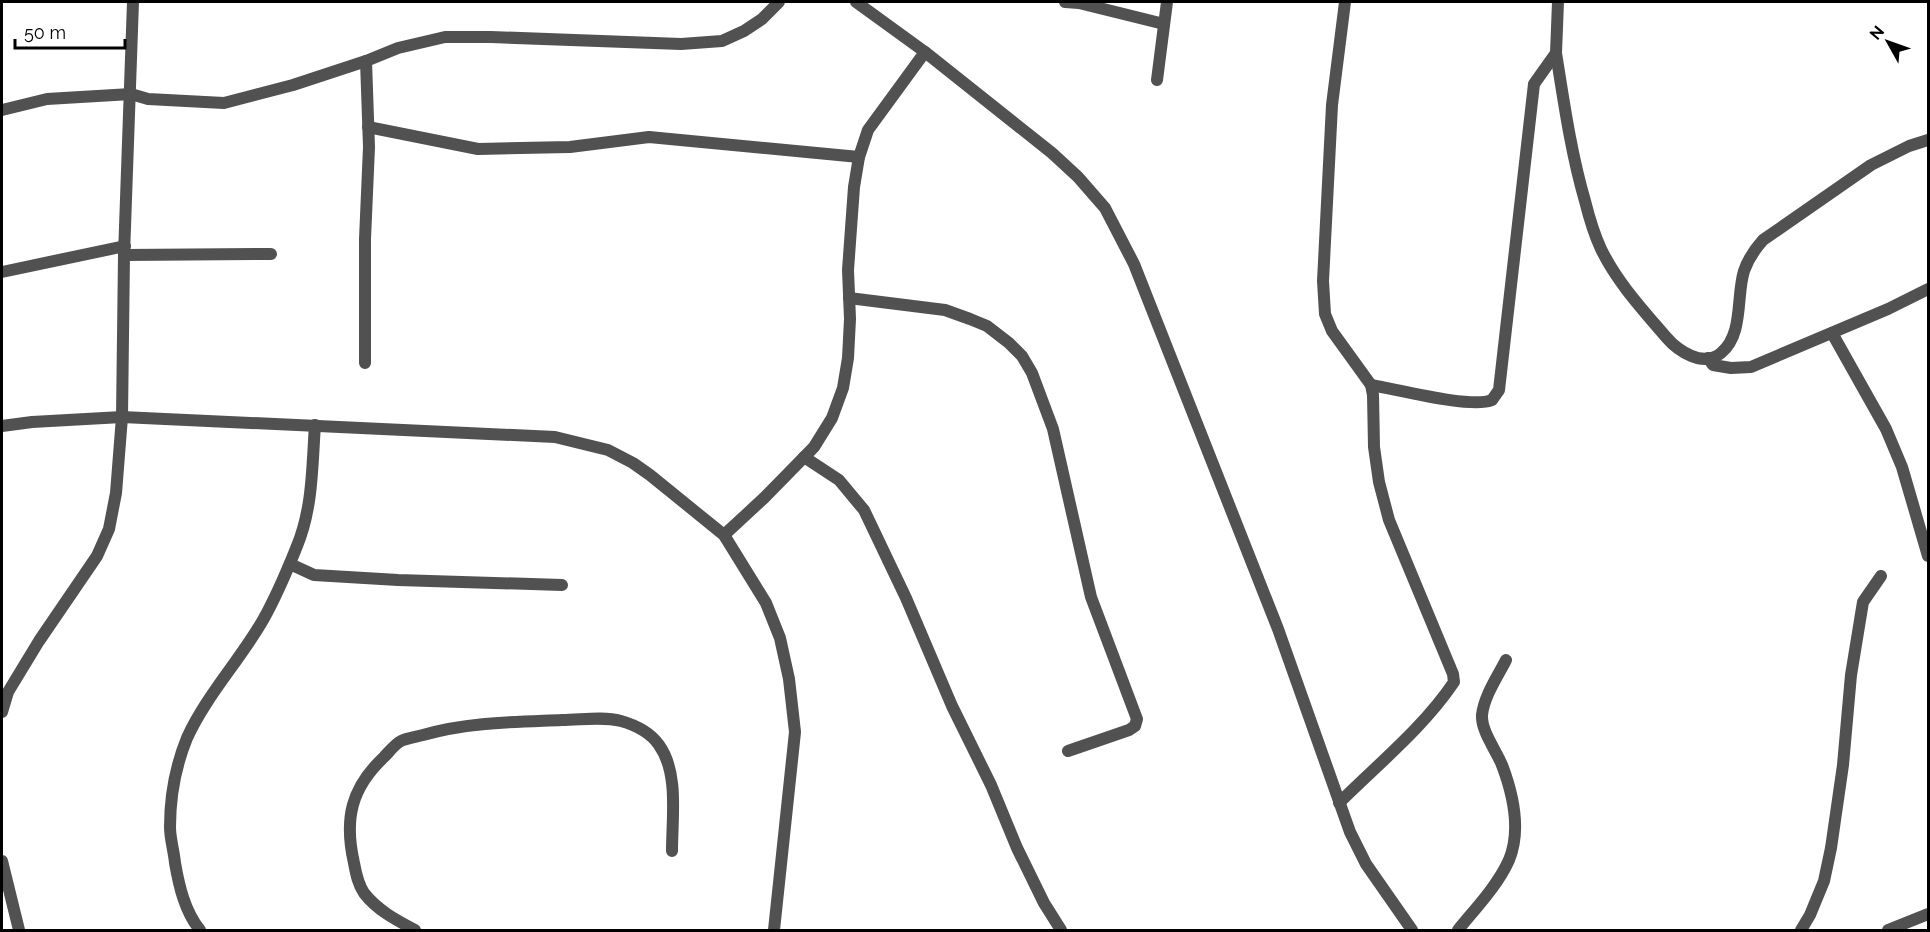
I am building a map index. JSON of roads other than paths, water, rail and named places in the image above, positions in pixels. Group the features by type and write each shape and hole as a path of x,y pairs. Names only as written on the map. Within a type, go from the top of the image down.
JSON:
{"street":[{"path":"2,712 8,692 97,556 109,529 116,493 122,417 133,2"},
{"path":"2,110 47,99 131,94 148,99 224,103 293,85 398,48 445,37 681,44 722,41 744,31 762,19 779,2"},
{"path":"856,2 925,52 1052,153 1078,177 1104,208 1134,264 1278,629 1350,832 1366,864 1412,930"},
{"path":"1065,2 1079,3 1164,24"},
{"path":"1157,80 1167,2"},
{"path":"1339,803 1418,726 1436,707 1454,682 1453,674 1389,520 1379,482 1374,447 1371,385 1336,339 1324,314 1323,281 1332,105 1345,2"},
{"path":"1558,2 1556,53 1575,166 1600,248 1626,291 1673,345 1699,359 1720,355 1730,343 1736,325 1744,271 1752,253 1763,240 1871,165 1909,146 1929,140"},
{"path":"724,535 814,447 832,418 843,388 848,358 849,270 854,187 859,157 868,130 925,52"},
{"path":"1371,385 1479,402 1492,400 1499,390 1534,84 1556,53"},
{"path":"365,363 368,127 366,61"},
{"path":"368,127 478,149 570,147 649,138 859,157"},
{"path":"2,272 125,250 271,254"},
{"path":"1708,358 1713,364 1731,368 1750,367 1888,309 1929,289"},
{"path":"849,298 945,310 970,319 987,326 1009,343 1023,356 1032,372 1053,429 1091,597 1137,719 1135,726 1129,730 1068,751"},
{"path":"1832,333 1886,429 1902,467 1929,556"},
{"path":"2,426 122,417 555,437 608,450 633,463 724,535 766,603 780,638 789,679 795,732 774,930"},
{"path":"200,930 194,923 184,900 170,829 173,792 179,763 188,737 263,619 290,564 308,512 315,425"},
{"path":"804,457 839,480 864,510 906,598 1017,848 1044,903 1061,930"},
{"path":"290,564 314,575 562,585"},
{"path":"1801,930 1824,881 1831,848 1843,765 1851,675 1863,602 1881,576"},
{"path":"1458,930 1499,876 1509,860 1513,843 1515,819 1509,786 1484,728 1482,717 1488,697 1506,660"},
{"path":"415,930 377,907 364,893 358,883 348,839 350,810 362,783 378,763 401,741 441,730 496,723 602,719 635,726 645,731 658,743 672,777 672,851"},
{"path":"2,861 19,930"},
{"path":"1887,930 1929,914"}]}
